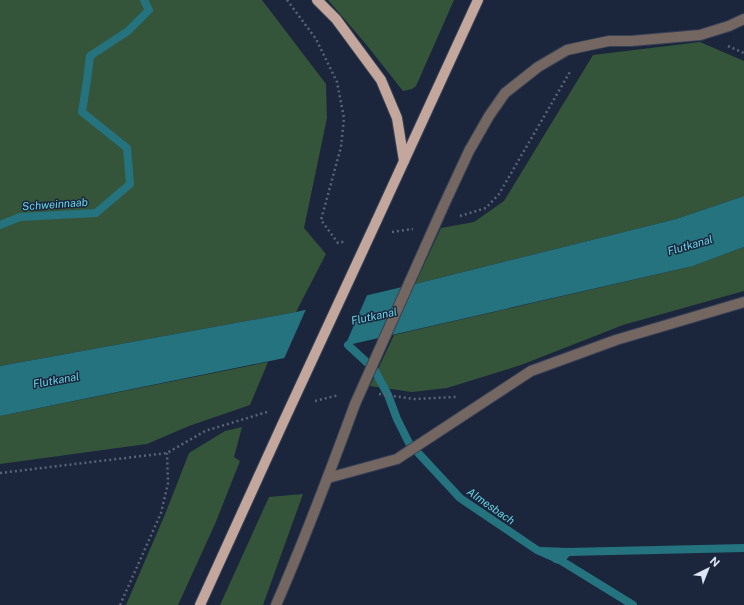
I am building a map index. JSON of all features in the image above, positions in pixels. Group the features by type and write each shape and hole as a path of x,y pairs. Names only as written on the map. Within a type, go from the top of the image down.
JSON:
{"main road":[{"path":"317,0 336,19 381,80 397,118 404,161"},
{"path":"200,605 478,0"}],"lane":[{"path":"276,605 328,478 355,404 468,151 489,116 506,93 538,67 567,50 610,42 700,35 729,26 744,19"},
{"path":"328,478 397,459 531,371 616,340 744,302"}],"path":[{"path":"287,0 316,39 336,82 344,118 341,147 321,220 338,243 352,240"},
{"path":"458,216 486,208 499,194 585,46"},
{"path":"388,233 416,228"},
{"path":"0,473 167,452 206,432 256,415"},
{"path":"120,605 161,513 168,483 167,452"}],"shaded area":[{"path":"0,0 262,0 326,84 327,118 304,228 326,254 296,312 0,366"},
{"path":"328,0 454,0 416,86 412,89 403,91 365,43"},
{"path":"700,42 744,61 744,196 676,219 415,284 441,228 474,222 504,201 593,55"},
{"path":"744,247 744,291 623,325 521,365 447,388 412,392 370,386 394,335 693,266"},
{"path":"268,362 250,405 189,426 147,444 0,464 0,416"},
{"path":"242,427 234,457 240,461 215,524 178,605 126,605 166,512 189,453 225,431"},
{"path":"303,494 263,605 220,605 269,497"}],"water":[{"name":"Flutkanal","path":"744,196 744,247 693,266 348,345 0,416 0,366 296,312 676,219"}],"pier":[{"path":"368,293 344,348 283,361 307,307"}],"waterway":[{"name":"Schweinnaab","path":"0,225 20,217 96,213 130,184 127,148 82,112 90,56 128,31 149,10 144,0"},
{"name":"Almesbach","path":"348,345 374,369 388,395 397,419 409,443 460,498 537,550 560,560 633,605"},
{"path":"543,551 568,552 744,548"},
{"name":"Almesbach","path":"556,559 560,560 568,552"}]}
